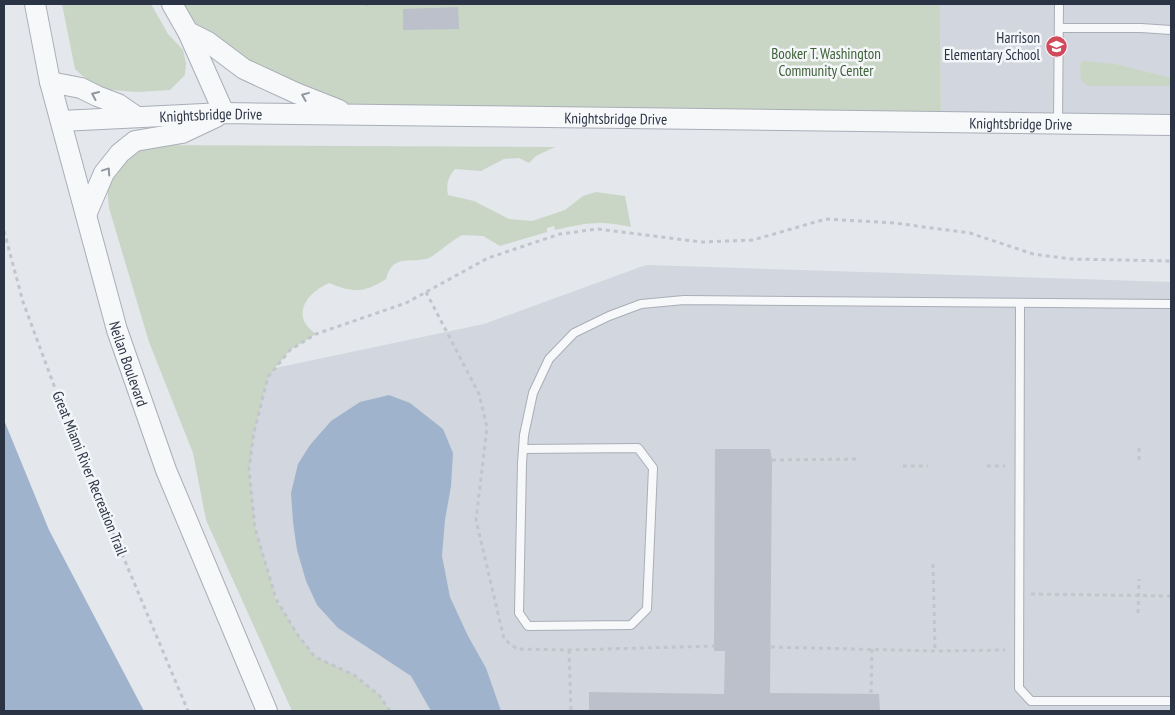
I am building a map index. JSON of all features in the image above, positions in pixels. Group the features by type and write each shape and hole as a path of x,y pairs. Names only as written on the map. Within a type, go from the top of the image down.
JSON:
{"street":[{"name":"Neilan Boulevard","path":"35,4 50,82 117,330 166,470 267,711"},
{"path":"86,214 104,174 120,153 135,142 182,134 224,113 188,32 172,4"},
{"path":"188,32 208,42 244,68 296,93 350,115"},
{"path":"50,82 82,88 118,104 136,117"},
{"name":"Knightsbridge Drive","path":"61,121 224,113 1171,125"}],"lane":[{"path":"1058,124 1059,4"},
{"path":"1059,28 1171,30"},
{"path":"523,448 638,448 653,468 647,609 631,625 528,626 519,613 523,448 524,435 533,393 549,359 574,334 608,316 641,304 684,300 1171,304"},
{"path":"1020,303 1019,688 1031,701 1171,701"}],"path":[{"path":"390,711 379,695 354,675 315,657 297,634 276,599 255,528 249,469 254,432 268,377 290,350 316,334 406,303 488,258 560,234 598,229 702,242 753,240 826,219 894,223 970,233 1033,254 1062,258 1171,262"},
{"name":"Great Miami River Recreation Trail","path":"4,231 23,302 75,442 188,711"},
{"path":"1139,448 1139,463"},
{"path":"772,460 859,458"},
{"path":"903,466 928,466"},
{"path":"987,466 1006,466"},
{"path":"933,564 935,651"},
{"path":"1138,614 1139,579"},
{"path":"1030,594 1171,596"},
{"path":"771,647 935,651 1018,650"},
{"path":"871,693 872,649"},
{"path":"569,650 571,711"}],"shaded area":[{"name":"Harrison Elementary School","path":"940,4 1171,4 1171,125 941,122"},
{"path":"646,265 1171,282 1171,711 331,711 223,487 199,384 484,324"}],"green space":[{"path":"62,4 151,4 168,34 183,50 186,63 185,75 170,90 138,92 97,89 75,69"},
{"name":"Booker T. Washington Community Center","path":"172,4 940,4 941,122 350,115 244,69"},
{"path":"1082,61 1115,64 1171,78 1171,86 1088,86 1081,80 1080,67"},
{"path":"149,145 555,147 536,156 529,163 519,158 504,159 481,171 455,169 448,181 448,195 474,201 509,219 532,221 565,210 583,196 596,192 625,196 631,227 593,223 555,230 554,226 547,228 547,232 500,246 483,236 462,235 429,258 397,263 389,271 386,279 371,287 352,290 329,283 321,287 308,299 303,313 308,327 316,334 290,350 268,377 254,432 249,469 255,528 276,599 297,634 315,657 354,675 379,695 390,711 292,711 206,520 193,453 149,342 109,208 107,185 128,155"}],"water":[{"path":"389,395 410,403 443,429 453,453 451,486 445,520 442,556 450,597 468,636 486,668 501,711 431,711 411,676 338,628 317,605 306,581 297,550 291,493 298,464 310,445 331,421 360,402"},
{"path":"4,420 49,530 144,711 4,711"}],"building":[{"path":"458,7 459,29 403,30 403,9"},
{"path":"715,449 770,449 772,460 770,693 879,694 880,711 589,711 589,692 724,694 725,651 714,651"}],"place":[{"name":"Harrison Elementary School","path":"1056,46"}]}
